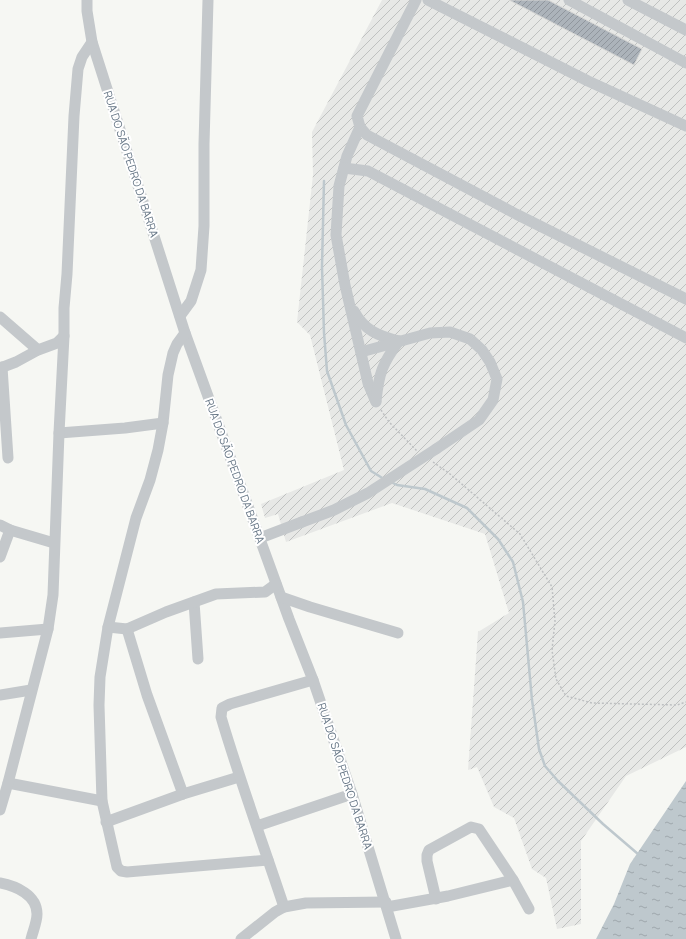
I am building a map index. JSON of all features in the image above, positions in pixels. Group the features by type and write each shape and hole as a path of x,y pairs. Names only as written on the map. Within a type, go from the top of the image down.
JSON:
{"street":[{"name":"RUA DO SÃO PEDRO DA BARRA","path":"87,0 87,11 92,42 185,333 276,584 313,680 352,794 396,939"},
{"path":"180,316 191,301 201,270 204,226 204,144 208,0"},
{"path":"416,0 357,116 360,127 367,135 516,214 686,299"},
{"path":"428,0 588,81 686,126"},
{"path":"570,0 686,63"},
{"path":"628,0 686,30"},
{"path":"0,810 8,783 6,770 32,690 48,629 53,595 64,308 67,274 74,116 78,69 82,57 92,42"},
{"path":"360,127 347,156 339,186 336,235 349,302 368,383 376,402"},
{"path":"344,168 368,171 686,338"},
{"path":"349,302 356,316 365,326 380,336 399,342"},
{"path":"0,318 38,350"},
{"path":"260,538 334,510 368,493 479,420 493,400 497,379 490,362 482,350 470,339 450,332 430,333 361,352"},
{"path":"185,333 177,344 173,353 168,376 163,423 152,472 136,518 108,627 100,677 99,705 102,802 117,867 121,871 127,872 268,860"},
{"path":"8,458 1,368 38,350 57,343 64,336"},
{"path":"376,402 378,381 383,364 399,342"},
{"path":"59,433 125,428 163,423"},
{"path":"0,525 10,530 54,544"},
{"path":"0,557 10,530"},
{"path":"108,627 127,629 166,612 216,594 265,592 276,584"},
{"path":"281,596 310,607 398,633"},
{"path":"194,602 198,659"},
{"path":"0,633 48,629"},
{"path":"127,629 147,695 183,794"},
{"path":"284,907 239,777 221,717 222,708 230,704 313,680"},
{"path":"0,695 32,690"},
{"path":"106,822 183,794 239,777"},
{"path":"8,783 102,802"},
{"path":"257,826 352,794"},
{"path":"436,899 427,861 429,850 471,827 480,829 513,880 529,909"},
{"path":"241,939 275,912 284,907 306,903 386,904 436,899 513,880"},
{"path":"0,883 17,888 26,893 33,902 37,914 31,939"}],"path":[{"path":"376,402 389,422 420,453"},
{"path":"432,461 450,474 520,534 552,586 555,621 552,650 556,679 566,696 592,703 677,704 686,702"}],"shaded area":[{"path":"382,0 686,0 686,747 626,776 581,841 581,924 557,929 546,878 532,869 514,818 494,807 477,767 468,770 478,632 509,613 485,534 392,503 286,542 278,514 265,518 261,504 344,470 310,335 297,322 313,175 312,132"}],"water":[{"path":"686,781 686,939 596,939 614,904 630,864"}],"building":[{"path":"509,0 548,0 642,49 634,65"}],"waterway":[{"path":"324,181 322,267 327,371 346,425 371,471 384,479"},
{"path":"391,482 397,485 425,489 467,508 498,539 513,562 523,602 532,700 539,749 545,766 558,781 603,824 638,854"}]}
